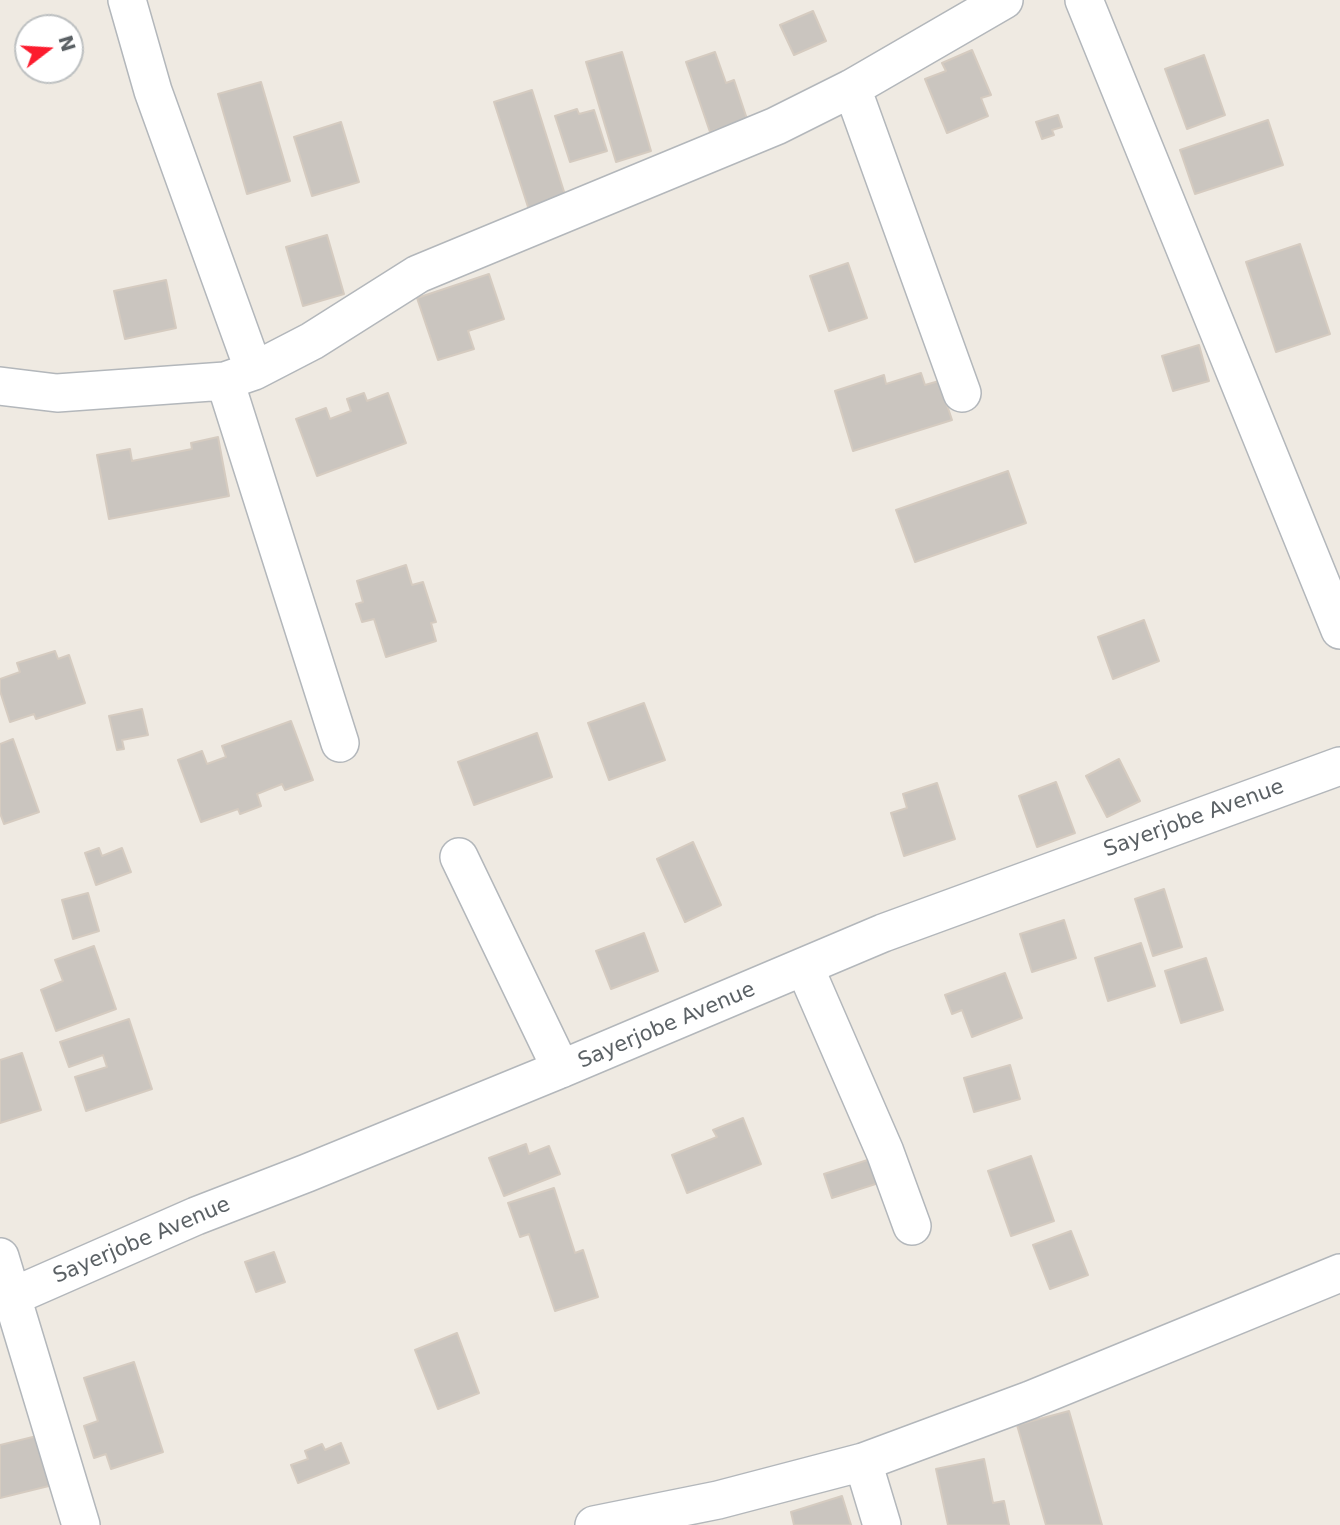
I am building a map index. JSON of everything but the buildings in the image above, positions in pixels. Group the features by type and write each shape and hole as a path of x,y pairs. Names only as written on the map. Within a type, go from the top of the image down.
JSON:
{"street":[{"path":"127,0 240,376 340,743"},
{"path":"0,386 57,393 240,376 312,341 418,274 776,127 852,88 1004,0"},
{"path":"1084,0 1340,629"},
{"path":"852,88 962,393"},
{"name":"Sayerjobe Avenue","path":"6,1300 196,1216 561,1069 883,933 1340,766"},
{"path":"459,857 561,1069"},
{"path":"804,968 885,1153 912,1226"},
{"path":"0,1257 6,1300 81,1525"},
{"path":"594,1525 718,1500 863,1462 1030,1400 1340,1273"},
{"path":"863,1462 882,1525"}]}
